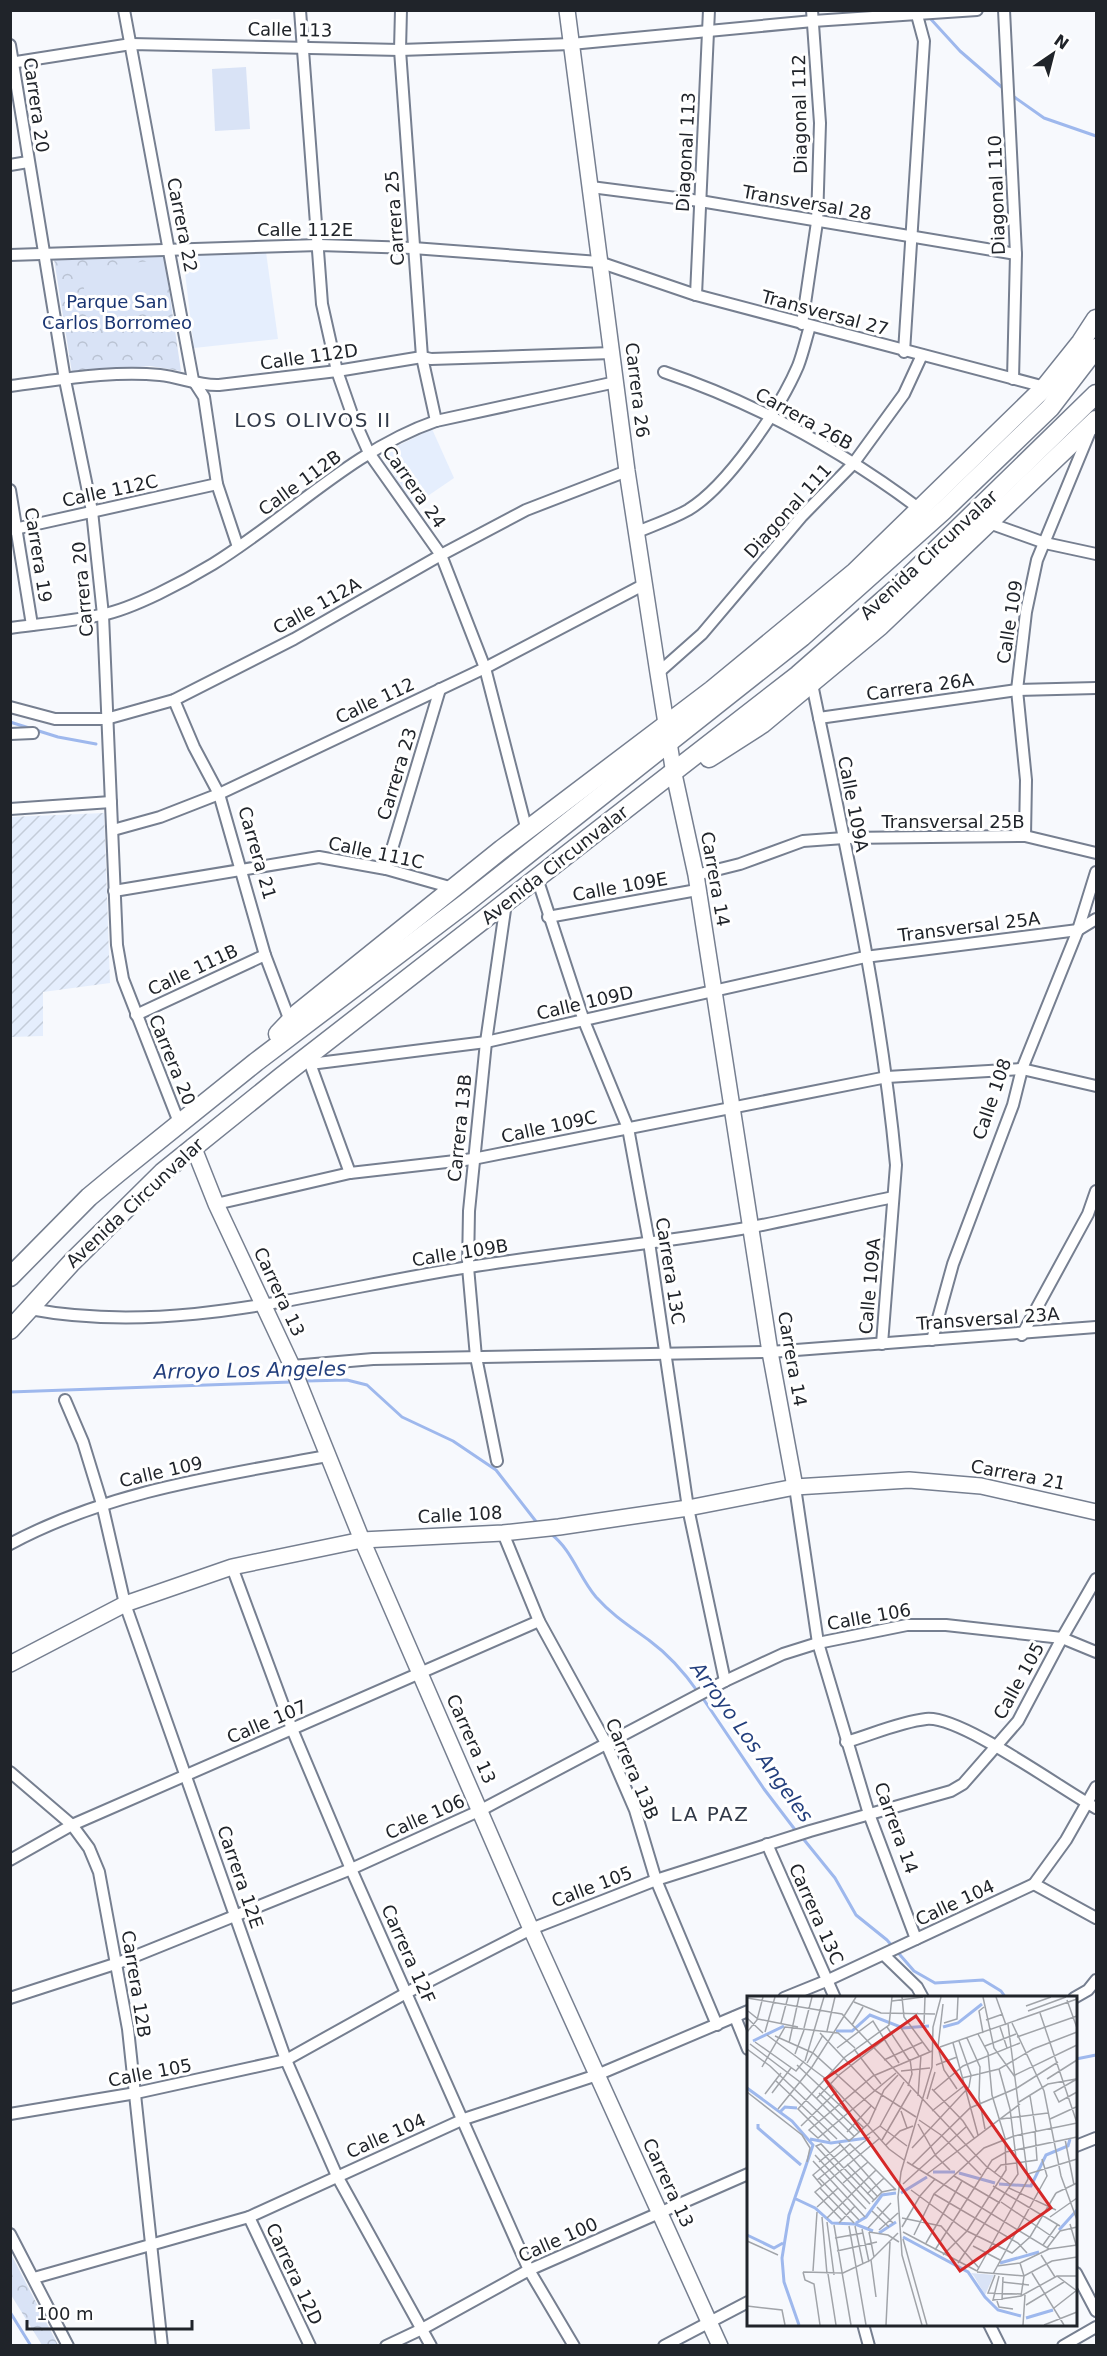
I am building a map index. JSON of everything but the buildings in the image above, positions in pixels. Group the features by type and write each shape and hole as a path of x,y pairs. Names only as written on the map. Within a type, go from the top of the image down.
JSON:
{"highway":[{"path":"256,1062 260,1052 290,1021 453,888 527,831 669,732 794,625 921,510 1045,387 1096,319"},
{"name":"Avenida Circunvalar","path":"10,1277 89,1197 256,1062 483,889 669,732 727,698 802,637 893,556 1050,408 1096,348"},
{"name":"Avenida Circunvalar","path":"10,1330 72,1262 163,1172 193,1146 309,1060 537,878 674,774 798,675 896,589 1096,394"},
{"path":"674,774 731,746 812,684 880,626 1095,422"}],"street":[{"name":"Carrera 22","path":"123,10 193,380 204,397 218,484 238,547"},
{"name":"Carrera 24","path":"300,10 320,246 322,304 337,371 352,417 369,453 441,555 485,668 527,831"},
{"name":"Carrera 25","path":"401,10 400,50 422,357 436,421"},
{"name":"Carrera 26","path":"567,10 627,471 674,774"},
{"name":"Diagonal 113","path":"696,295 709,10"},
{"name":"Calle 113","path":"12,63 131,44 400,50 571,44 708,30 813,16 917,15 977,10"},
{"name":"Diagonal 110","path":"1004,10 1016,254 1013,379"},
{"path":"904,352 924,41 917,15"},
{"name":"Diagonal 112","path":"637,532 688,510 716,485 741,458 771,416 798,365 806,325 817,222 820,123 813,16"},
{"name":"Carrera 20","path":"10,45 65,380 92,511 104,615 114,891 123,979 180,1125"},
{"path":"10,165 28,162"},
{"name":"Transversal 28","path":"591,187 700,201 1016,254"},
{"name":"Calle 112E","path":"10,255 44,252 320,246 413,249 599,262"},
{"name":"Transversal 27","path":"599,262 696,295 904,352 1045,387"},
{"name":"Calle 112D","path":"10,386 65,380 159,375 193,380 207,386 337,371 422,357 431,359 612,353"},
{"name":"Diagonal 111","path":"658,674 702,634 802,516 853,464 904,394 922,355"},
{"name":"Carrera 26B","path":"664,372 771,416 881,480 921,510"},
{"name":"Calle 112B","path":"10,628 104,615 155,594 212,565 369,453 413,429 436,421 616,382"},
{"name":"Calle 109","path":"1025,836 1026,780 1017,690 1020,652 1031,583 1095,422"},
{"name":"Calle 112A","path":"10,707 55,719 106,719 174,700 294,639 441,555 526,510 627,471"},
{"name":"Calle 112C","path":"13,529 218,484"},
{"name":"Carrera 19","path":"10,490 13,529 32,625"},
{"path":"989,523 1045,543 1096,554"},
{"name":"Calle 112","path":"113,830 160,818 219,794 485,668 645,584"},
{"name":"Calle 109A","path":"293,1370 373,1359 770,1352 882,1344 897,1165 887,1077 844,838 812,684"},
{"name":"Carrera 26A","path":"819,718 1017,690 1096,687"},
{"name":"Carrera 23","path":"386,869 440,689"},
{"name":"Carrera 21","path":"174,700 194,747 219,794 265,955 290,1021"},
{"path":"10,734 33,733"},
{"name":"Carrera 14","path":"674,774 715,989 770,1352 795,1487 818,1643 869,1814 916,1939"},
{"path":"10,809 111,802"},
{"name":"Transversal 25B","path":"844,838 1025,836 1096,853"},
{"name":"Calle 109E","path":"548,917 696,882 803,841 844,838"},
{"name":"Calle 111C","path":"114,891 242,871 319,856 386,869 453,888"},
{"name":"Calle 108","path":"932,1340 952,1264 1013,1105 1022,1069 1078,930 1096,872"},
{"name":"Carrera 13C","path":"537,878 584,1021 628,1128 649,1242 688,1508 725,1681"},
{"name":"Carrera 13B","path":"497,1461 476,1357 468,1267 473,1159 486,1042 506,903"},
{"path":"1078,930 1096,919"},
{"name":"Transversal 25A","path":"865,957 1078,930"},
{"name":"Calle 111B","path":"136,1015 265,955"},
{"name":"Calle 109D","path":"309,1060 486,1042 865,957"},
{"path":"309,1060 350,1173"},
{"path":"887,1077 1022,1069 1096,1086"},
{"name":"Calle 109C","path":"216,1204 350,1173 473,1159 887,1077"},
{"name":"Carrera 13","path":"193,1146 216,1204 293,1370 362,1540 531,1929 720,2346"},
{"path":"1022,1335 1088,1214 1096,1191"},
{"name":"Calle 109B","path":"30,1309 65,1316 147,1318 264,1305 468,1267 752,1227 893,1197"},
{"name":"Transversal 23A","path":"882,1344 1022,1335 1096,1327"},
{"name":"Carrera 12E","path":"65,1400 83,1442 102,1504 126,1604 286,2061 338,2176 431,2346"},
{"name":"Calle 109","path":"10,1544 102,1504 168,1485 327,1456"},
{"name":"Carrera 21","path":"932,1481 981,1486 1096,1512"},
{"name":"Calle 108","path":"10,1665 126,1604 232,1567 362,1540 503,1533 559,1527 688,1508 795,1487 932,1481"},
{"name":"Carrera 13B","path":"503,1533 539,1621 606,1743 635,1810 656,1880 717,2025"},
{"name":"Carrera 12F","path":"232,1567 292,1729 351,1869 408,1992 529,2270 574,2346"},
{"name":"Calle 105","path":"10,2114 136,2093 286,2061 408,1992 531,1929 656,1880 810,1831 951,1791 963,1784 1018,1720 1096,1579"},
{"name":"Calle 107","path":"10,1860 72,1825 187,1773 539,1621"},
{"name":"Calle 106","path":"10,1998 118,1963 234,1914 351,1869 481,1810 690,1699 783,1654 818,1643 907,1624 946,1625 1062,1638 1096,1652"},
{"path":"846,1742 926,1719 947,1722 996,1747 1092,1805"},
{"name":"Carrera 12B","path":"10,1772 72,1825 88,1848 99,1872 118,1963 136,2093 162,2346"},
{"name":"Calle 104","path":"789,1996 1034,1884 1092,1805 1096,1787"},
{"name":"Carrera 13C","path":"767,1844 834,1996"},
{"path":"1034,1884 1096,1918"},
{"path":"885,1954 897,1965 921,1996"},
{"path":"1077,1996 1088,1990 1096,1980"},
{"name":"Calle 104","path":"34,2278 151,2247 249,2217 464,2119 597,2075 747,2011"},
{"path":"735,2017 747,2047"},
{"path":"1077,2146 1096,2138"},
{"name":"Calle 100","path":"386,2346 422,2330 529,2270 747,2174"},
{"name":"Carrera 12D","path":"249,2217 310,2346"},
{"path":"10,2234 68,2346"},
{"path":"1077,2275 1096,2312"},
{"path":"664,2346 709,2320 747,2302"},
{"path":"863,2326 869,2346"},
{"path":"990,2326 1000,2346"},
{"path":"1063,2346 1096,2327"}],"shaded area":[{"path":"266,252 278,339 194,348 183,256"},
{"path":"432,429 454,478 413,506 381,454"},
{"path":"104,813 110,983 43,992 43,1036 11,1037 11,817"}],"green space":[{"path":"246,67 250,129 215,131 212,69"},
{"name":"Parque San Carlos Borromeo","path":"164,256 181,371 150,366 72,373 54,259"},
{"path":"161,260 167,312 87,319 82,268"},
{"path":"11,2254 58,2345 42,2345 11,2295"}],"waterway":[{"path":"928,16 960,51 1005,90"},
{"path":"1010,94 1044,118 1096,136"},
{"path":"10,722 58,737 96,744"},
{"name":"Arroyo Los Angeles","path":"305,1381 347,1380 367,1385 402,1417 453,1441 496,1470 538,1524"},
{"name":"Arroyo Los Angeles","path":"10,1392 292,1382"},
{"name":"Arroyo Los Angeles","path":"551,1534 570,1556 596,1597 615,1615 664,1652 698,1692"},
{"name":"Arroyo Los Angeles","path":"702,1697 764,1789 796,1831"},
{"name":"Arroyo Los Angeles","path":"801,1836 835,1878 856,1915 887,1940 914,1971 935,1983 983,1980 1001,1991 1005,1996"},
{"name":"Arroyo Los Angeles","path":"1077,2059 1096,2055"},
{"path":"10,2312 31,2346"}],"district":[{"name":"LOS OLIVOS II","path":"313,420"},
{"name":"LA PAZ","path":"710,1814"}]}
